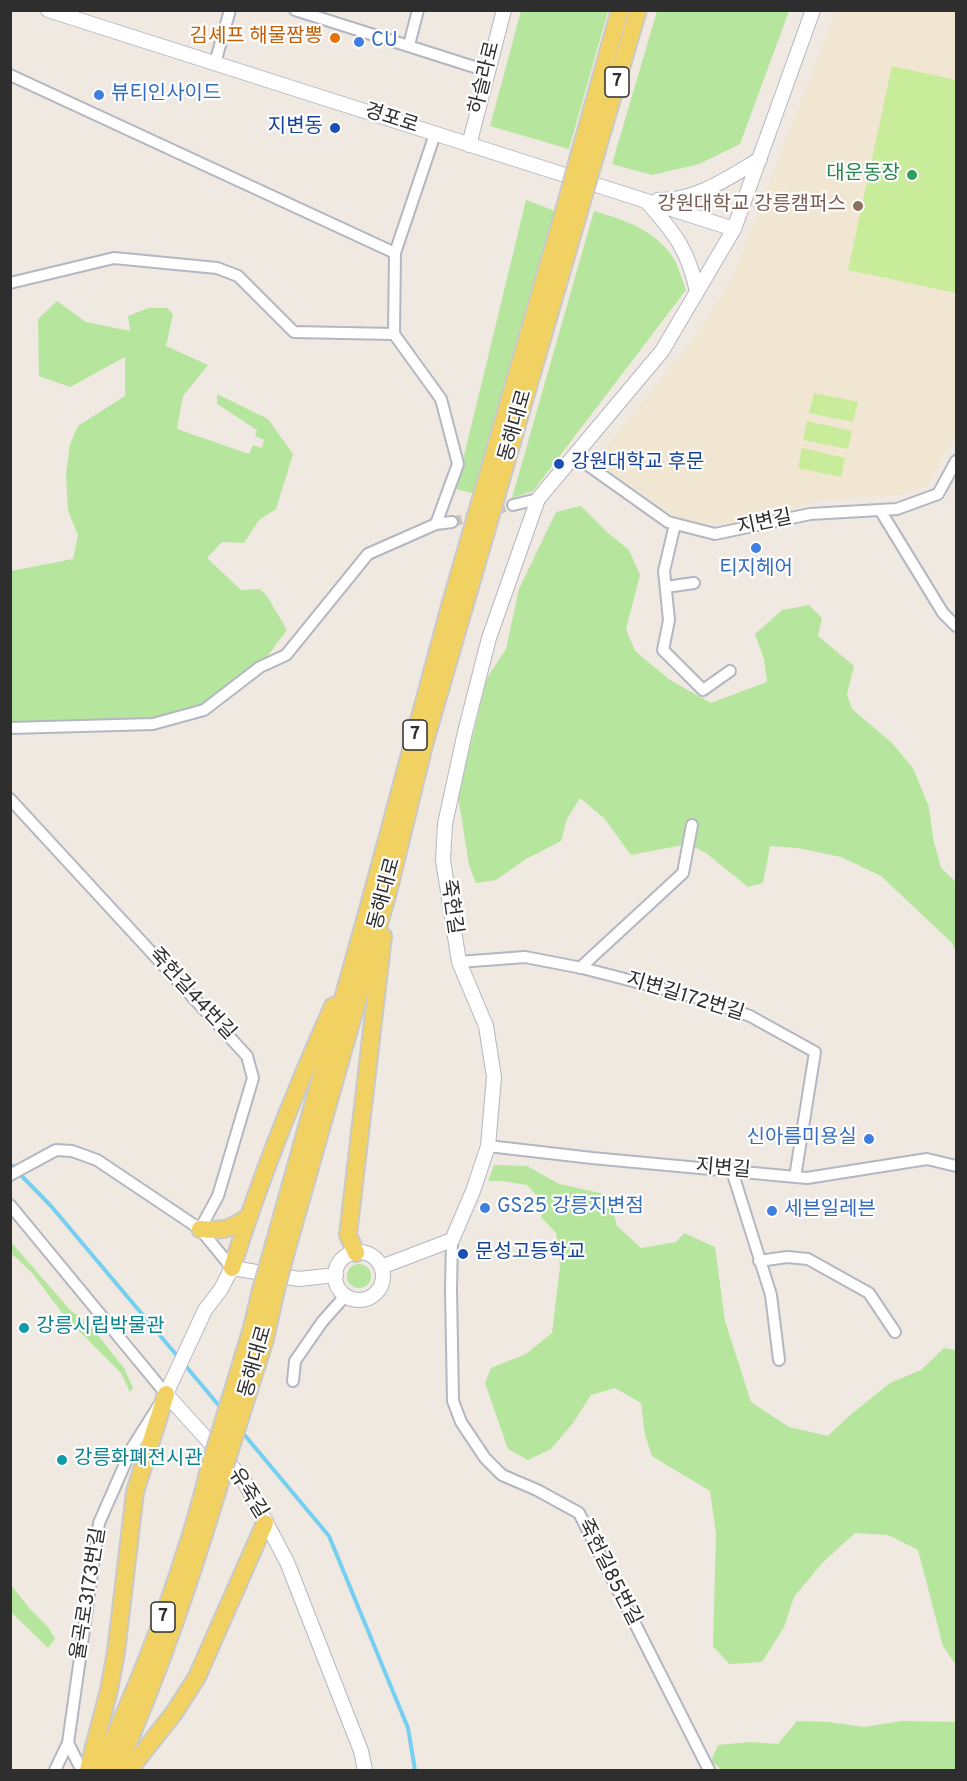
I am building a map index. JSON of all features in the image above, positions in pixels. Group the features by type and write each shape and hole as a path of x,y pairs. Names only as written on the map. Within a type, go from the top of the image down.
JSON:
{"main road":[{"name":"동해대로","path":"589,151 620,10"},
{"name":"동해대로","path":"116,1770 151,1687 184,1599 252,1328 269,1290 356,953 450,606 589,151 638,10"},
{"name":"동해대로","path":"277,1259 388,892 424,745 571,212"},
{"path":"356,1253 348,1234 388,892"},
{"path":"232,1268 248,1216 305,1068 356,953"},
{"path":"200,1230 219,1231 232,1228 248,1216"},
{"name":"동해대로","path":"99,1770 130,1704 265,1340 269,1290"},
{"path":"83,1768 110,1690 135,1492 166,1394"},
{"path":"129,1770 174,1713 197,1677 265,1523"}],"street":[{"name":"경포로","path":"48,10 734,229"},
{"path":"216,63 230,10"},
{"path":"295,10 323,15 488,71"},
{"path":"409,45 418,10"},
{"name":"하슬라로","path":"469,145 504,10"},
{"path":"513,505 538,499 662,351 734,229 813,10"},
{"path":"10,75 395,253"},
{"path":"435,134 395,253 394,334 441,399 458,464 436,524"},
{"path":"646,200 672,200 711,188 760,159"},
{"path":"646,200 674,231 682,245 695,279 697,292"},
{"path":"10,283 114,258 217,268 238,276 294,332 394,334"},
{"name":"지변길","path":"575,456 668,522 715,534 810,514 897,509 938,494 957,460"},
{"name":"죽헌길","path":"452,1240 473,1191 488,1146 494,1077 486,1026 459,962 443,860 446,824 465,732 489,638 538,499"},
{"path":"880,510 943,613 957,626"},
{"path":"10,728 153,724 204,710 260,667 286,655 368,554 436,524 452,522"},
{"path":"675,524 664,572 669,620 663,650 703,690 730,671"},
{"path":"666,587 694,583"},
{"name":"죽헌길44번길","path":"10,799 247,1056 254,1078 218,1196 200,1230"},
{"path":"580,968 683,873 692,825"},
{"name":"지변길172번길","path":"459,962 525,957 580,968 699,998 750,1016 815,1052 795,1177"},
{"name":"지변길","path":"488,1146 807,1178 927,1159 957,1166"},
{"path":"10,1175 56,1150 72,1151 97,1160 200,1230 232,1268 299,1279 336,1275"},
{"path":"732,1171 771,1295 778,1360"},
{"name":"유죽길","path":"10,1205 166,1394 243,1479 286,1563 361,1751 365,1770"},
{"path":"381,1267 452,1240"},
{"name":"죽헌길85번길","path":"452,1240 453,1401 461,1422 484,1458 502,1475 537,1490 579,1513 709,1770"},
{"path":"356,1253 371,1256 381,1267 382,1282 374,1294 360,1300 346,1295 336,1283 336,1275 342,1260 356,1253"},
{"path":"759,1262 787,1257 808,1259 869,1293 895,1332"},
{"path":"166,1394 205,1310 221,1289 232,1268"},
{"path":"293,1381 295,1361 322,1322 346,1295"},
{"name":"율곡로3173번길","path":"55,1770 68,1743 99,1523 132,1448 166,1394"},
{"path":"68,1743 83,1768"}],"shaded area":[{"name":"강원대학교 강릉캠퍼스","path":"836,11 956,11 956,434 927,486 900,495 818,500 747,522 705,524 675,516 595,460 695,337 732,278"}],"green space":[{"path":"521,11 608,11 569,149 490,126"},
{"path":"657,11 789,11 740,144 699,164 652,175 612,164"},
{"name":"대운동장","path":"892,66 956,80 956,293 848,270"},
{"path":"526,200 555,211 479,495 456,489"},
{"path":"594,211 628,222 649,233 667,249 674,259 686,290 533,491 512,498"},
{"path":"57,301 86,322 130,331 128,316 149,308 167,308 173,314 166,346 208,365 183,396 177,429 249,454 253,445 262,448 264,440 255,436 257,430 217,404 217,394 268,419 293,454 276,509 259,520 244,543 222,542 207,558 241,590 260,589 267,596 287,630 266,658 202,708 151,721 11,724 11,571 73,559 78,535 68,511 66,475 70,444 78,426 125,396 125,357 70,387 39,376 38,319"},
{"path":"814,393 858,402 853,422 809,413"},
{"path":"807,421 852,431 848,449 803,440"},
{"path":"802,448 845,458 841,477 798,468"},
{"path":"581,506 629,550 640,575 626,629 635,651 670,680 711,703 767,682 764,659 755,634 782,610 809,605 822,618 818,636 854,666 847,694 852,709 891,742 913,768 929,807 933,838 941,868 956,882 956,952 952,943 881,876 841,857 798,848 770,846 763,883 748,887 706,853 688,844 631,855 604,818 580,798 567,819 561,841 526,859 496,880 476,883 469,865 458,796 487,678 506,649 519,589 556,512"},
{"path":"494,1165 527,1166 559,1184 609,1195 617,1226 641,1248 676,1242 684,1233 715,1247 725,1321 751,1402 789,1427 828,1436 890,1383 921,1370 944,1348 956,1350 956,1665 943,1646 918,1550 888,1535 855,1533 822,1563 794,1597 784,1627 762,1662 729,1664 713,1646 716,1534 710,1491 652,1456 645,1435 641,1403 615,1388 591,1395 573,1423 551,1449 528,1460 508,1449 485,1383 491,1368 526,1354 552,1333 560,1266 556,1233 542,1218 538,1197 527,1185 488,1181"},
{"path":"11,1242 70,1310 86,1321 101,1339 124,1368 133,1388 130,1392 121,1373 66,1318 33,1274 11,1253"},
{"path":"359,1264 364,1265 370,1271 370,1281 364,1287 359,1288 354,1287 348,1281 347,1276 348,1271 354,1265"},
{"path":"10,1584 48,1627 55,1639 48,1648 11,1612"},
{"path":"797,1721 829,1722 864,1727 901,1721 956,1722 956,1770 722,1770 711,1761 718,1745 751,1742 778,1744"}],"waterway":[{"path":"10,1164 51,1206 179,1358"},
{"path":"184,1364 221,1408"},
{"path":"242,1432 329,1536 408,1728 415,1770"}],"tunnel":[{"path":"452,522 513,505"}],"place":[{"name":"김셰프 해물짬뽕","path":"335,38"},
{"name":"CU","path":"359,42"},
{"name":"뷰티인사이드","path":"99,95"},
{"name":"지변동","path":"335,128"},
{"name":"대운동장","path":"912,175"},
{"name":"강원대학교 강릉캠퍼스","path":"858,206"},
{"name":"강원대학교 후문","path":"559,464"},
{"name":"티지헤어","path":"756,548"},
{"name":"신아름미용실","path":"869,1139"},
{"name":"GS25 강릉지변점","path":"485,1208"},
{"name":"세븐일레븐","path":"772,1211"},
{"name":"문성고등학교","path":"463,1254"},
{"name":"강릉시립박물관","path":"24,1328"},
{"name":"강릉화폐전시관","path":"62,1460"}]}
